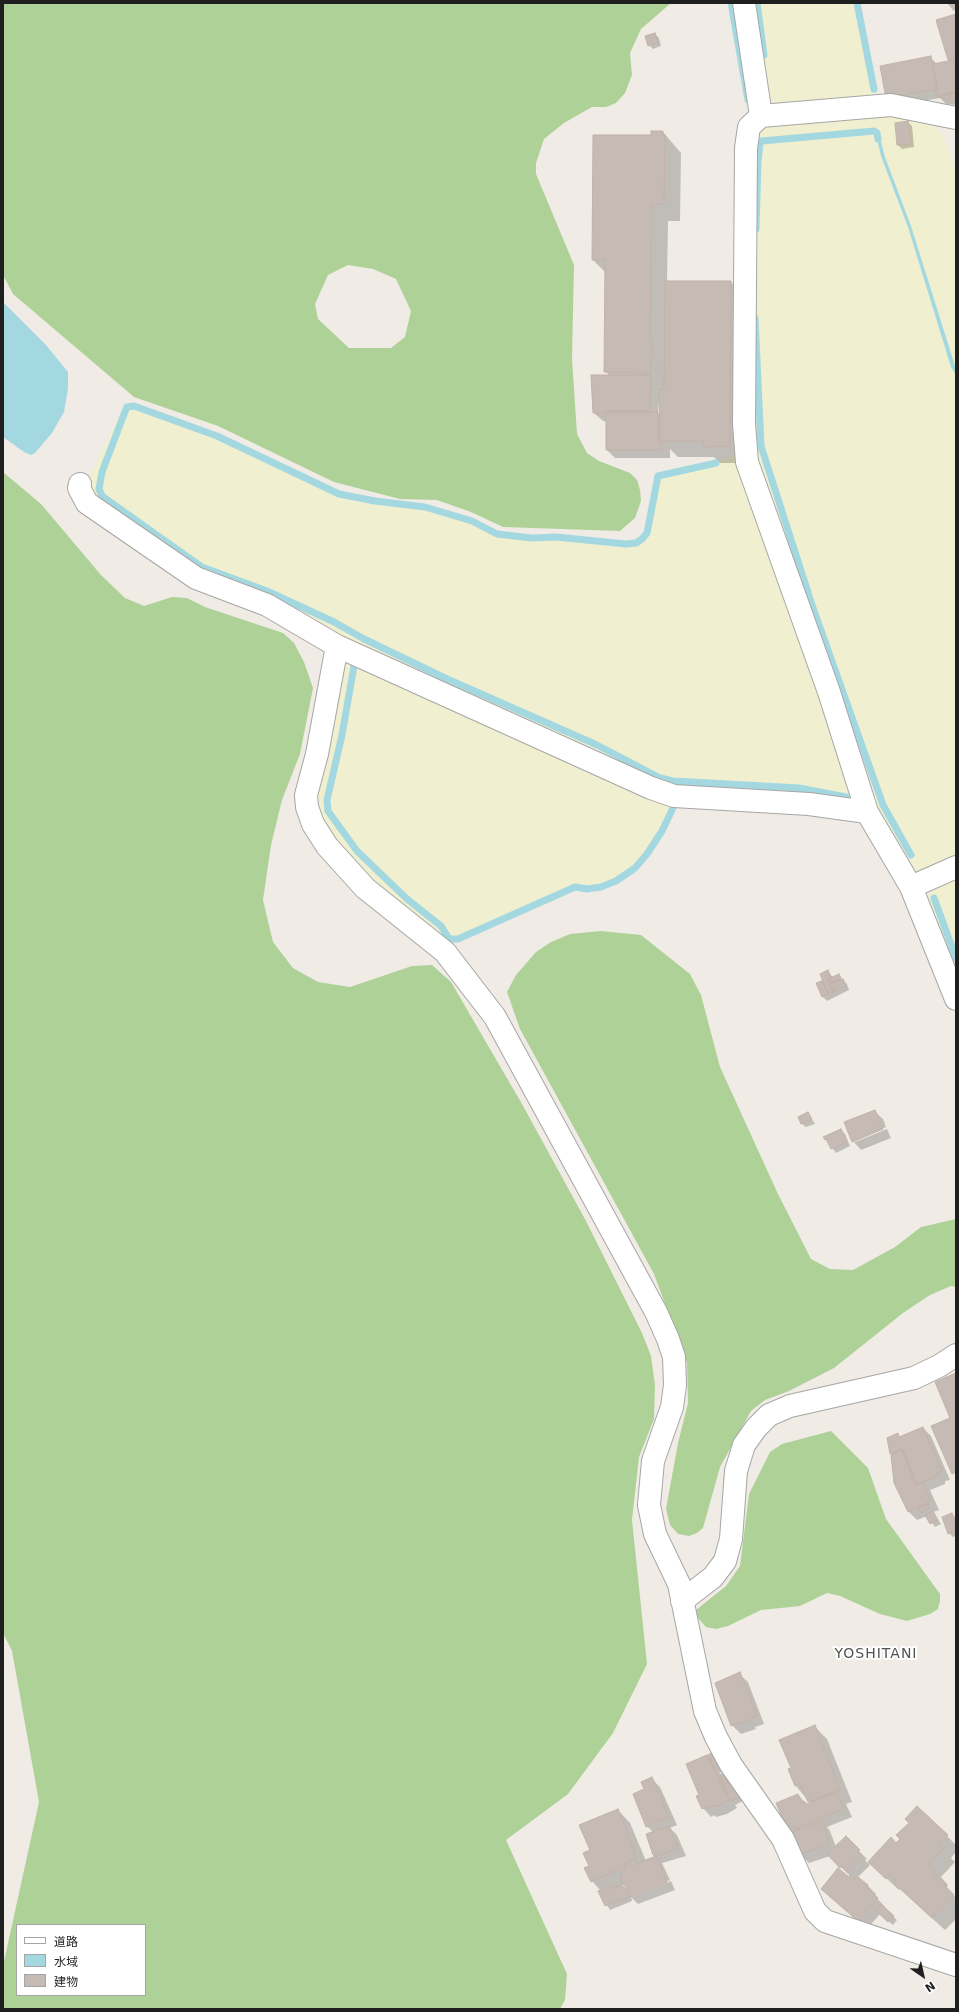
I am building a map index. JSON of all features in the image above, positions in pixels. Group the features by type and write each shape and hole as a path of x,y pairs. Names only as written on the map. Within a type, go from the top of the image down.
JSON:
{"street":[{"path":"744,3 761,116"},
{"path":"956,118 890,105 761,116 749,127 746,148 744,424 747,462 829,692 867,812 911,887 956,999"},
{"path":"80,484 78,488 87,503 196,578 267,605 337,646 651,788 674,796 809,804 867,812"},
{"path":"337,646 317,754 306,795 307,807 313,824 327,846 365,888 445,952 494,1017 656,1312 668,1339 674,1357 675,1384 672,1407 653,1461 649,1504 655,1534 679,1584 705,1711 716,1737 731,1765 783,1839 815,1911 825,1921 956,1965"},
{"path":"911,887 956,867"},
{"path":"682,1601 713,1577 725,1560 731,1539 738,1464 744,1445 756,1428 769,1415 790,1406 914,1378 939,1366 956,1355"}],"green space":[{"path":"3,3 671,3 641,29 630,53 632,75 625,93 616,103 606,107 592,107 564,123 544,139 536,163 536,174 574,265 572,359 577,434 587,453 599,461 630,473 637,480 640,490 641,501 635,518 620,531 503,527 471,512 437,500 400,499 334,482 218,426 134,397 13,294 3,275","holes":["348,265 373,269 396,279 411,311 405,337 391,348 349,348 318,319 315,304 328,275"]},
{"path":"750,3 858,3 876,99 772,103 768,99"},
{"path":"887,115 931,121 943,135 956,174 956,859 925,875 910,870 881,823 750,460 754,136 759,130 767,127"},
{"path":"134,404 215,434 340,492 378,500 426,505 474,519 499,532 534,535 558,535 627,542 635,541 641,538 646,532 658,475 741,454 780,567 852,801 685,792 199,574 90,499 86,483 125,405"},
{"path":"3,472 41,504 101,575 125,598 144,606 172,597 187,598 205,607 283,633 294,643 304,662 313,688 300,754 282,800 271,845 263,900 273,942 293,968 318,982 350,987 412,966 432,965 451,982 522,1104 586,1221 642,1333 651,1356 655,1385 654,1419 639,1457 632,1520 647,1664 613,1733 568,1794 506,1840 567,1974 565,2000 560,2009 3,2009 3,1966 39,1802 12,1651 3,1633"},
{"path":"349,657 679,801 664,833 637,870 614,885 600,890 574,889 445,946 358,873 312,807 339,668"},
{"path":"956,876 956,986 926,903 932,888"},
{"path":"601,931 641,935 690,974 701,995 720,1067 778,1194 811,1259 830,1269 853,1270 895,1247 921,1227 956,1219 956,1287 951,1286 930,1295 903,1313 834,1368 789,1391 765,1400 751,1411 720,1467 703,1528 697,1533 689,1536 678,1534 670,1525 666,1509 678,1443 688,1403 687,1363 654,1274 520,1029 507,992 516,975 536,952 551,942 570,934"},
{"path":"831,1431 868,1468 886,1519 940,1594 938,1609 930,1614 907,1621 880,1614 840,1596 827,1593 800,1606 761,1610 728,1626 716,1629 706,1627 697,1617 696,1610 726,1586 740,1566 749,1494 770,1452 782,1444"}],"water":[{"path":"878,130 885,157 911,226 956,369 956,375 951,367 908,227 881,156 875,131"},
{"path":"3,302 46,345 68,372 68,389 64,412 52,433 35,453 31,455 24,452 3,437"}],"building":[{"path":"956,14 956,58 948,60 936,20"},
{"path":"655,33 658,42 648,46 645,36"},
{"path":"931,56 937,89 886,98 880,66"},
{"path":"953,60 956,75 956,92 937,96 935,90 938,89 933,64"},
{"path":"956,93 956,103 938,97"},
{"path":"908,121 911,144 897,145 895,123"},
{"path":"651,131 663,131 663,135 665,135 664,204 652,205 651,373 604,372 605,260 592,260 593,135 651,135"},
{"path":"665,281 731,281 730,446 703,447 703,441 660,441 659,389 664,389"},
{"path":"591,375 651,375 650,411 606,411 605,414 593,413"},
{"path":"606,412 658,412 659,441 662,442 662,450 606,450"},
{"path":"828,970 831,977 828,979 830,983 834,982 830,984 832,991 837,991 828,994 820,974"},
{"path":"839,974 841,978 830,983 828,979"},
{"path":"843,979 846,986 833,990 830,984"},
{"path":"822,981 828,994 822,997 816,983"},
{"path":"875,1110 883,1129 852,1142 844,1122"},
{"path":"808,1112 812,1119 801,1124 798,1117"},
{"path":"841,1129 847,1142 831,1149 826,1139 825,1140 823,1137"},
{"path":"956,1373 956,1472 952,1474 931,1426 950,1418 935,1382"},
{"path":"923,1427 942,1471 937,1473 937,1476 917,1484 902,1448 890,1454 887,1438 898,1433 899,1437"},
{"path":"902,1450 916,1485 922,1482 931,1501 908,1512 894,1483 891,1455"},
{"path":"928,1504 930,1508 921,1513 919,1508"},
{"path":"933,1511 938,1520 930,1524 925,1515"},
{"path":"952,1513 956,1523 956,1530 948,1534 942,1517"},
{"path":"740,1672 757,1715 741,1724 740,1722 731,1726 715,1683"},
{"path":"815,1725 840,1789 808,1802 800,1784 795,1786 788,1769 791,1768 779,1740"},
{"path":"714,1751 723,1765 715,1770 708,1755"},
{"path":"707,1755 729,1800 717,1807 717,1805 707,1809 706,1807 702,1809 696,1796 699,1795 686,1764"},
{"path":"724,1773 728,1782 723,1784 719,1775"},
{"path":"652,1777 669,1817 646,1827 633,1794 644,1789 641,1782"},
{"path":"732,1780 742,1795 730,1802 724,1786"},
{"path":"837,1792 844,1809 794,1829 793,1826 787,1829 776,1803 798,1794 802,1802 804,1801 807,1804"},
{"path":"917,1806 948,1835 939,1845 943,1849 929,1864 936,1871 934,1874 954,1895 932,1918 894,1883 896,1880 890,1874 886,1879 868,1862 891,1837 896,1843 900,1839 896,1835 909,1823 905,1819"},
{"path":"618,1809 635,1851 633,1852 636,1859 624,1864 625,1866 591,1882 584,1868 589,1866 583,1853 590,1850 579,1825"},
{"path":"822,1821 830,1844 800,1855 792,1832"},
{"path":"669,1826 678,1848 657,1856 653,1855 646,1834"},
{"path":"846,1836 860,1850 858,1851 862,1857 846,1871 842,1866 840,1868 827,1854"},
{"path":"656,1856 667,1882 629,1897 627,1889 620,1880 622,1872 625,1868"},
{"path":"838,1868 849,1877 850,1875 856,1880 858,1877 868,1885 867,1888 878,1898 858,1921 821,1889"},
{"path":"611,1885 613,1889 621,1885 626,1889 629,1897 605,1906 598,1891"},
{"path":"881,1904 894,1916 888,1922 875,1910"}],"waterway":[{"path":"731,3 748,100"},
{"path":"757,3 764,55"},
{"path":"857,3 874,89"},
{"path":"756,229 758,162 760,143 762,141 874,131 877,133 878,139"},
{"path":"755,318 761,446 813,608 883,805 911,855"},
{"path":"127,407 134,406 217,436 339,494 375,501 425,507 472,521 497,534 532,538 556,537 626,544 636,543 647,533 658,476 716,463"},
{"path":"126,409 102,472 99,489 102,496 202,567 267,591 334,622 364,639 445,678 597,745 660,778 673,781 799,788 846,797"},
{"path":"354,666 342,735 327,800 328,811 357,851 407,899 441,926 449,939"},
{"path":"447,939 458,939 575,887 587,889 601,887 616,881 635,868 647,854 662,831 673,808"},
{"path":"934,898 956,958"}],"district":[{"name":"YOSHITANI","path":"876,1654"}]}
